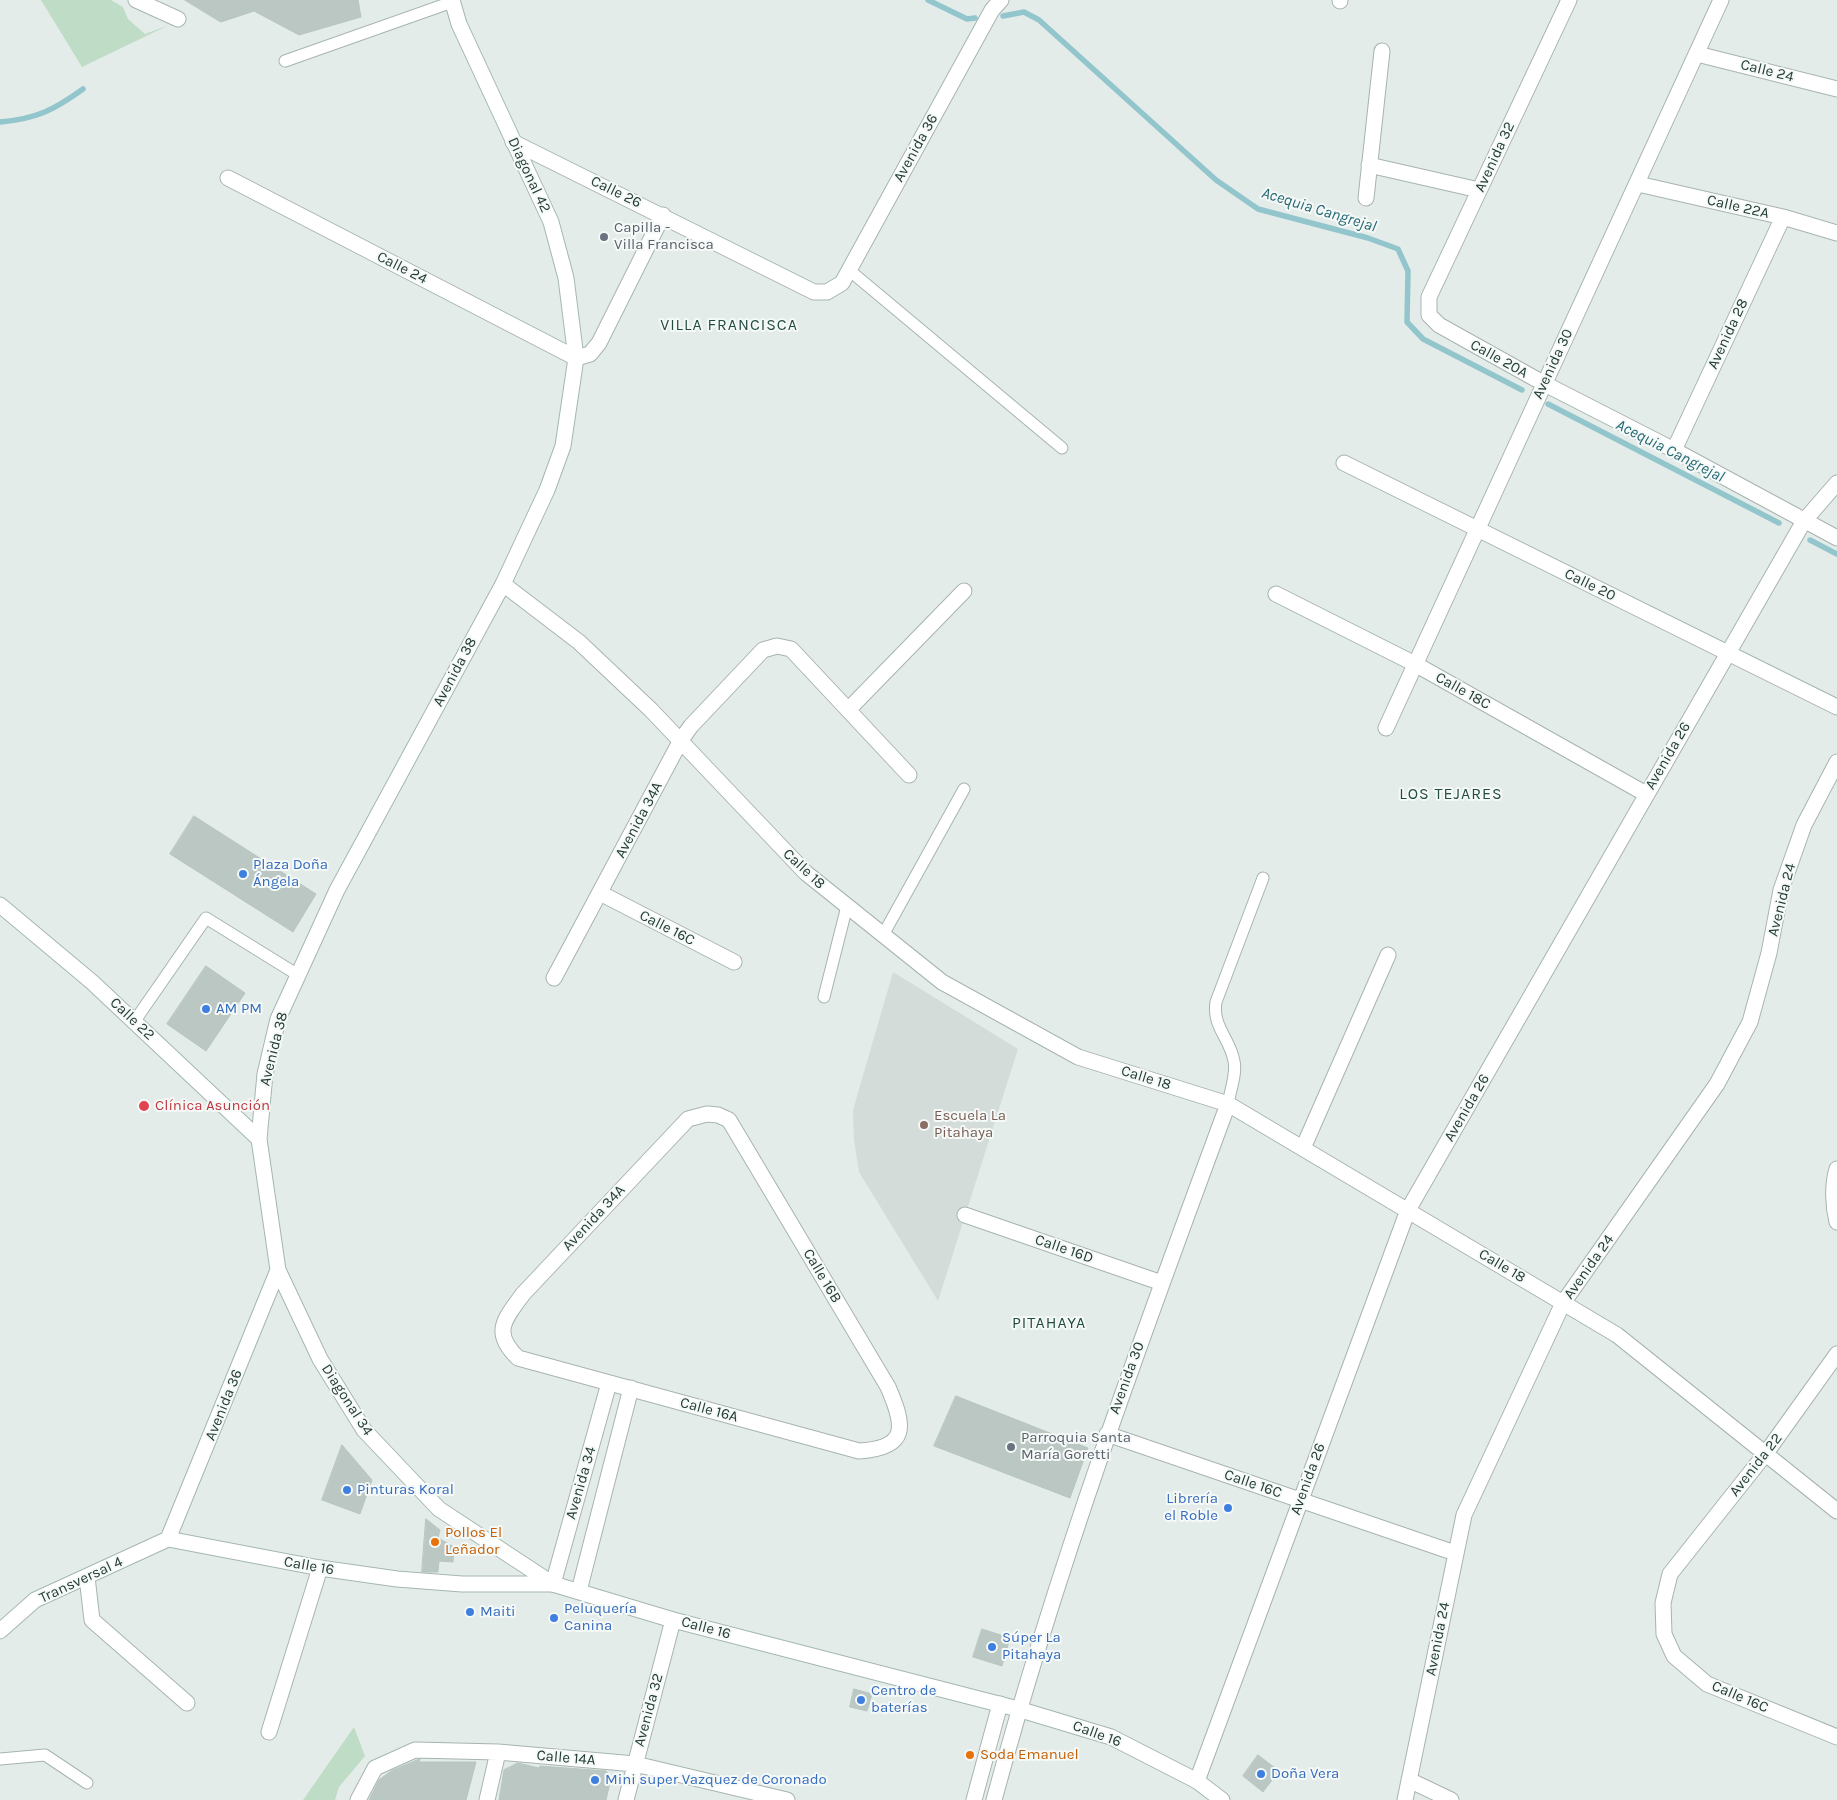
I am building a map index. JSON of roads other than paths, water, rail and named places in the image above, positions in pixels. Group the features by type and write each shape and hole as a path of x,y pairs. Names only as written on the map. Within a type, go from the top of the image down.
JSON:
{"street":[{"path":"136,0 178,18"},
{"name":"Avenida 36","path":"827,292 842,283 992,10 1001,0"},
{"name":"Avenida 32","path":"1429,316 1428,297 1569,0"},
{"name":"Avenida 30","path":"1386,728 1543,384 1638,184 1721,0"},
{"name":"Diagonal 42","path":"452,1 459,24 551,222 566,278 576,358"},
{"path":"1366,198 1382,51"},
{"name":"Calle 24","path":"1697,54 1837,89"},
{"name":"Calle 26","path":"513,142 663,215 814,292 827,292"},
{"path":"1369,165 1479,190"},
{"name":"Calle 24","path":"228,178 576,358"},
{"name":"Calle 22A","path":"1638,184 1783,217 1837,233"},
{"path":"576,358 590,354 599,343 663,215"},
{"name":"Avenida 28","path":"1674,450 1783,217"},
{"name":"Calle 20A","path":"1429,316 1440,325 1543,384 1674,450 1837,538"},
{"name":"Avenida 38","path":"259,1139 264,1074 278,1019 336,890 503,584 547,490 563,446 576,358"},
{"name":"Calle 20","path":"1344,462 1837,707"},
{"name":"Avenida 26","path":"1196,1782 1408,1210 1804,521 1837,483"},
{"name":"Calle 18","path":"503,584 579,642 681,740 806,873 942,982 1078,1057 1228,1104 1408,1210 1617,1335 1837,1511"},
{"path":"848,710 964,590"},
{"name":"Calle 18C","path":"1276,594 1415,664 1646,794"},
{"name":"Avenida 34A","path":"554,978 681,740 691,726 763,650 777,646 791,649 909,775"},
{"name":"Avenida 24","path":"1405,1800 1464,1514 1563,1303 1717,1084 1750,1022 1769,953 1781,890 1804,826 1837,762"},
{"name":"Calle 16C","path":"600,893 734,962"},
{"name":"Calle 22","path":"0,905 92,982 259,1139"},
{"path":"1302,1148 1388,955"},
{"name":"Avenida 30","path":"994,1800 1018,1709 1107,1434 1228,1104"},
{"name":"Avenida 34A","path":"518,1358 508,1349 502,1338 502,1327 505,1318 523,1294 688,1119 707,1114 729,1120"},
{"name":"Calle 16B","path":"729,1120 888,1387 900,1422 896,1437"},
{"name":"Diagonal 34","path":"259,1139 278,1270 320,1359 364,1430 439,1509 553,1584"},
{"path":"1836,1217 1835,1177 1837,1169"},
{"name":"Calle 16D","path":"965,1215 1162,1283"},
{"name":"Avenida 36","path":"168,1539 278,1270"},
{"name":"Calle 16A","path":"518,1358 858,1451 876,1450 889,1446 896,1437"},
{"name":"Avenida 22","path":"1670,1574 1766,1453 1834,1363"},
{"name":"Avenida 34","path":"553,1584 609,1382"},
{"name":"Avenida 34","path":"579,1591 630,1388"},
{"name":"Calle 16C","path":"1107,1434 1455,1553"},
{"name":"Calle 16","path":"168,1539 320,1568 397,1579 462,1584 553,1584 673,1620 1000,1704 1111,1737 1196,1782 1222,1800"},
{"name":"Transversal 4","path":"0,1631 35,1600 168,1539"},
{"path":"269,1732 320,1568"},
{"name":"Calle 16C","path":"1670,1574 1663,1603 1664,1634 1674,1656 1707,1684 1837,1736"},
{"path":"87,1576 92,1620 187,1703"},
{"name":"Avenida 32","path":"626,1800 673,1620"},
{"path":"974,1800 1000,1704"},
{"name":"Calle 14A","path":"358,1800 375,1768 415,1750 498,1752 635,1764 787,1800"},
{"path":"486,1800 498,1752"},
{"path":"1409,1780 1451,1800"}],"lane":[{"path":"285,60 452,1"},
{"path":"849,270 1062,448"},
{"path":"883,935 964,789"},
{"path":"1228,1104 1235,1064 1232,1051 1221,1033 1214,1014 1263,878"},
{"path":"824,997 846,906"},
{"path":"134,1022 206,918 298,975"},
{"path":"0,1759 45,1755 87,1783"}],"waterway":[{"name":"Acequia Cangrejal","path":"928,0 967,19 975,18"},
{"name":"Acequia Cangrejal","path":"1003,16 1024,12 1039,20 1216,180 1258,209 1368,238 1398,249 1408,271 1407,322 1423,339 1522,390"},
{"name":"Acequia Cangrejal","path":"0,122 34,116 63,103 83,89"},
{"name":"Acequia Cangrejal","path":"1548,404 1779,523"},
{"name":"Acequia Cangrejal","path":"1810,540 1837,554"}],"place":[{"name":"Capilla - Villa Francisca","path":"604,237"},
{"name":"Plaza Doña Ángela","path":"243,874"},
{"name":"AM PM","path":"206,1009"},
{"name":"Clínica Asunción","path":"144,1106"},
{"name":"Escuela La Pitahaya","path":"924,1125"},
{"name":"Parroquia Santa María Goretti","path":"1011,1447"},
{"name":"Pinturas Koral","path":"347,1490"},
{"name":"Librería el Roble","path":"1228,1508"},
{"name":"Pollos El Leñador","path":"435,1542"},
{"name":"Maiti","path":"470,1612"},
{"name":"Peluquería Canina","path":"554,1618"},
{"name":"Súper La Pitahaya","path":"992,1647"},
{"name":"Centro de baterías","path":"861,1700"},
{"name":"Soda Emanuel","path":"970,1755"},
{"name":"Doña Vera","path":"1261,1774"},
{"name":"Mini super Vazquez de Coronado","path":"595,1780"}],"district":[{"name":"VILLA FRANCISCA","path":"729,325"},
{"name":"LOS TEJARES","path":"1451,794"},
{"name":"PITAHAYA","path":"1049,1323"}]}
